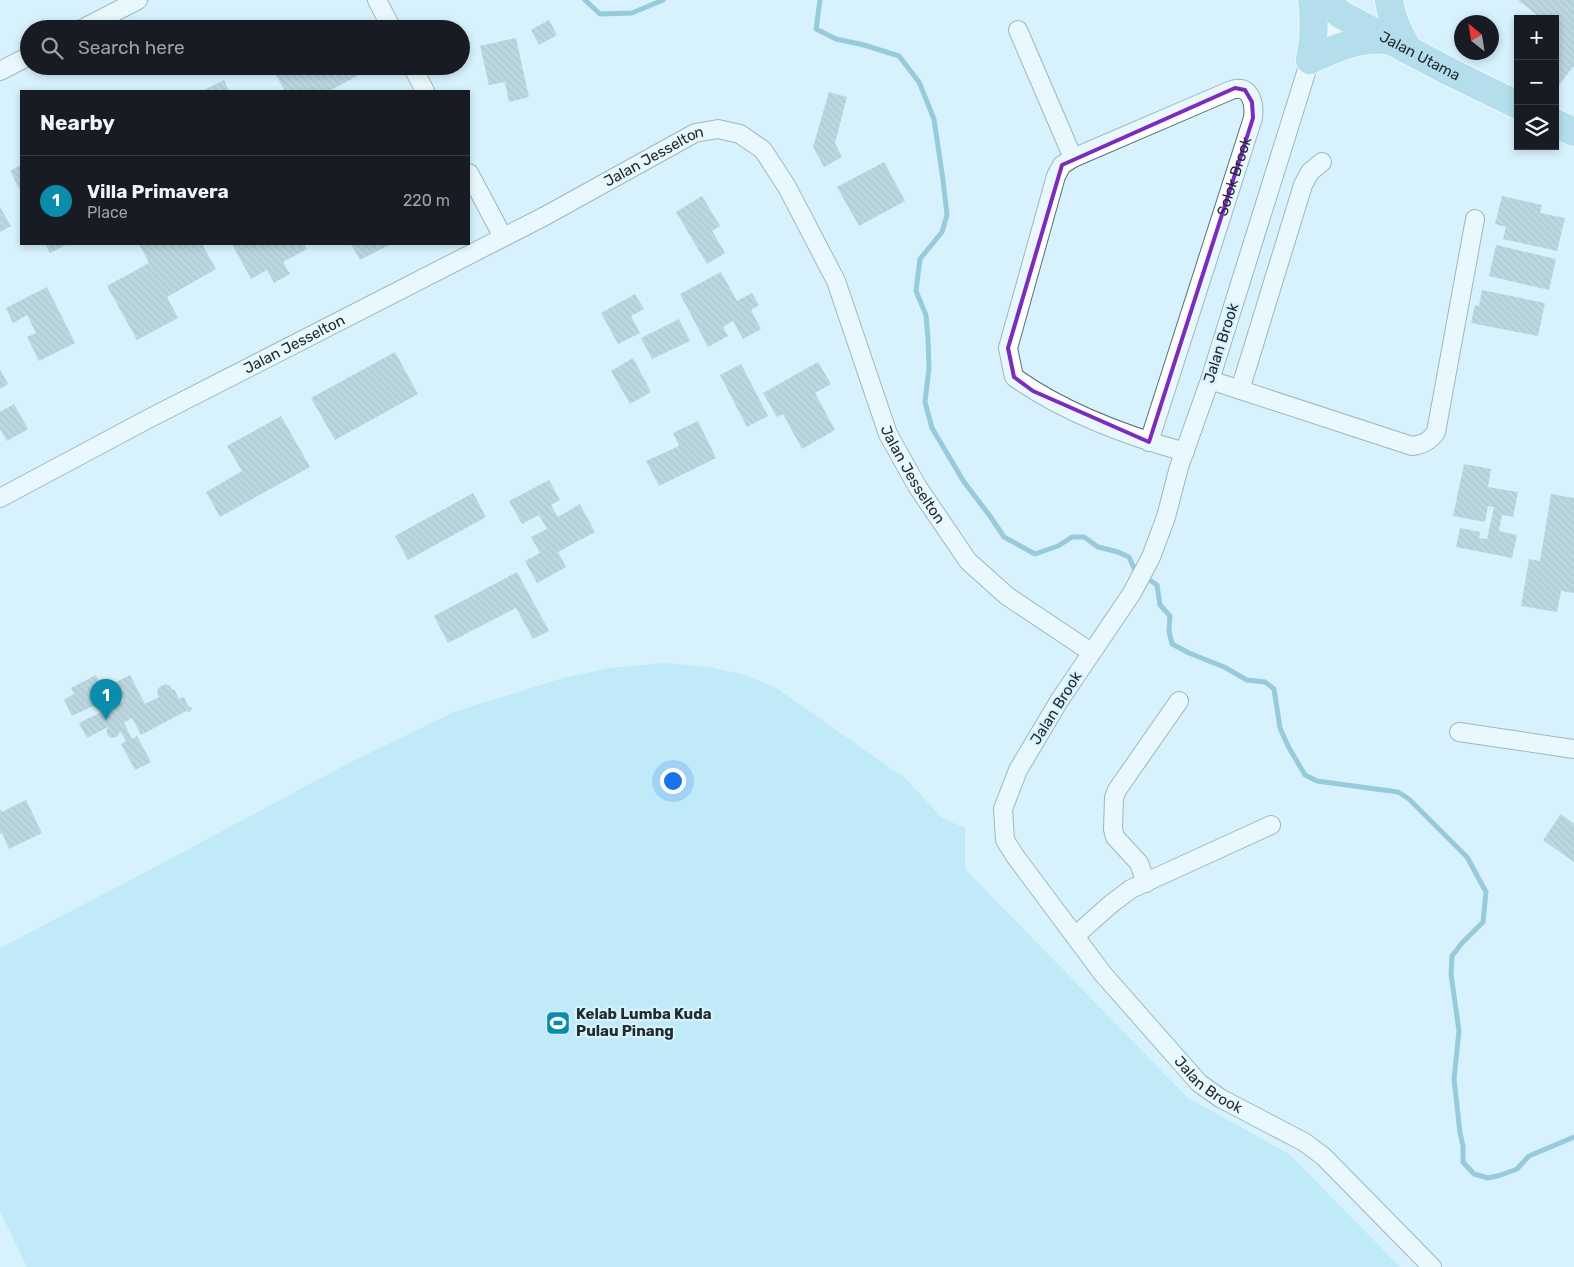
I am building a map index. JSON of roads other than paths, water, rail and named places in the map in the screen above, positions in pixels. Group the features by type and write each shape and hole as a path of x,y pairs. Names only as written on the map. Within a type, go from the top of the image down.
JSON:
{"main road":[{"path":"1310,60 1315,18 1312,0"},
{"path":"1310,60 1350,44 1380,39 1400,45 1389,0"},
{"name":"Jalan Utama","path":"1340,5 1400,45 1452,73 1514,102"},
{"path":"1559,124 1574,132"}],"street":[{"path":"99,20 138,0"},
{"path":"376,0 387,20"},
{"name":"Jalan Brook","path":"1340,5 1310,60 1210,380 1185,452 1166,517 1151,557 1132,593 1059,701 1018,770 1003,808 1005,840 1075,936 1130,1006 1199,1083 1220,1098 1304,1142 1323,1156 1432,1267"},
{"path":"1018,30 1073,158"},
{"path":"0,71 20,61"},
{"path":"417,75 424,90"},
{"name":"Solok Brook","path":"1149,442 1253,118 1252,102 1245,90 1240,88 1235,88 1073,158 1062,165 1056,176 1008,348 1014,377 1033,391 1057,404 1149,442 1185,452"},
{"name":"Jalan Jesselton","path":"0,498 148,419 503,237 696,133 718,129 740,134 763,150 787,187 836,281 888,434 917,486 968,561 1007,596 1091,652"},
{"path":"1240,390 1303,185 1310,172 1322,162"},
{"path":"470,175 503,237"},
{"path":"1210,380 1412,446 1426,442 1436,432 1475,219"},
{"path":"1146,883 1139,863 1115,837 1113,829 1114,798 1117,790 1179,701"},
{"path":"1459,732 1574,749"},
{"path":"1075,936 1131,889 1271,825"}],"waterway":[{"path":"585,0 600,14 632,13 663,0"},
{"path":"820,0 816,29 836,39 864,45 899,56 919,82 934,119 947,215 942,232 920,259 916,291 926,315 928,339 929,368 925,402 932,428 964,482 1004,537 1035,554 1058,546 1072,537 1084,537 1098,547 1129,557 1135,570 1157,585 1160,605 1170,616 1169,631 1172,644 1224,667 1247,680 1265,682 1274,689 1280,728 1305,775 1317,781 1398,792 1409,799 1467,857 1486,892 1483,922 1452,956 1451,974 1459,1031 1454,1079 1463,1146 1463,1162 1474,1174 1488,1178 1517,1169 1529,1156 1574,1137"}],"place":[{"name":"Villa Primavera","path":"106,720"},
{"name":"Kelab Lumba Kuda Pulau Pinang","path":"558,1023"}]}
